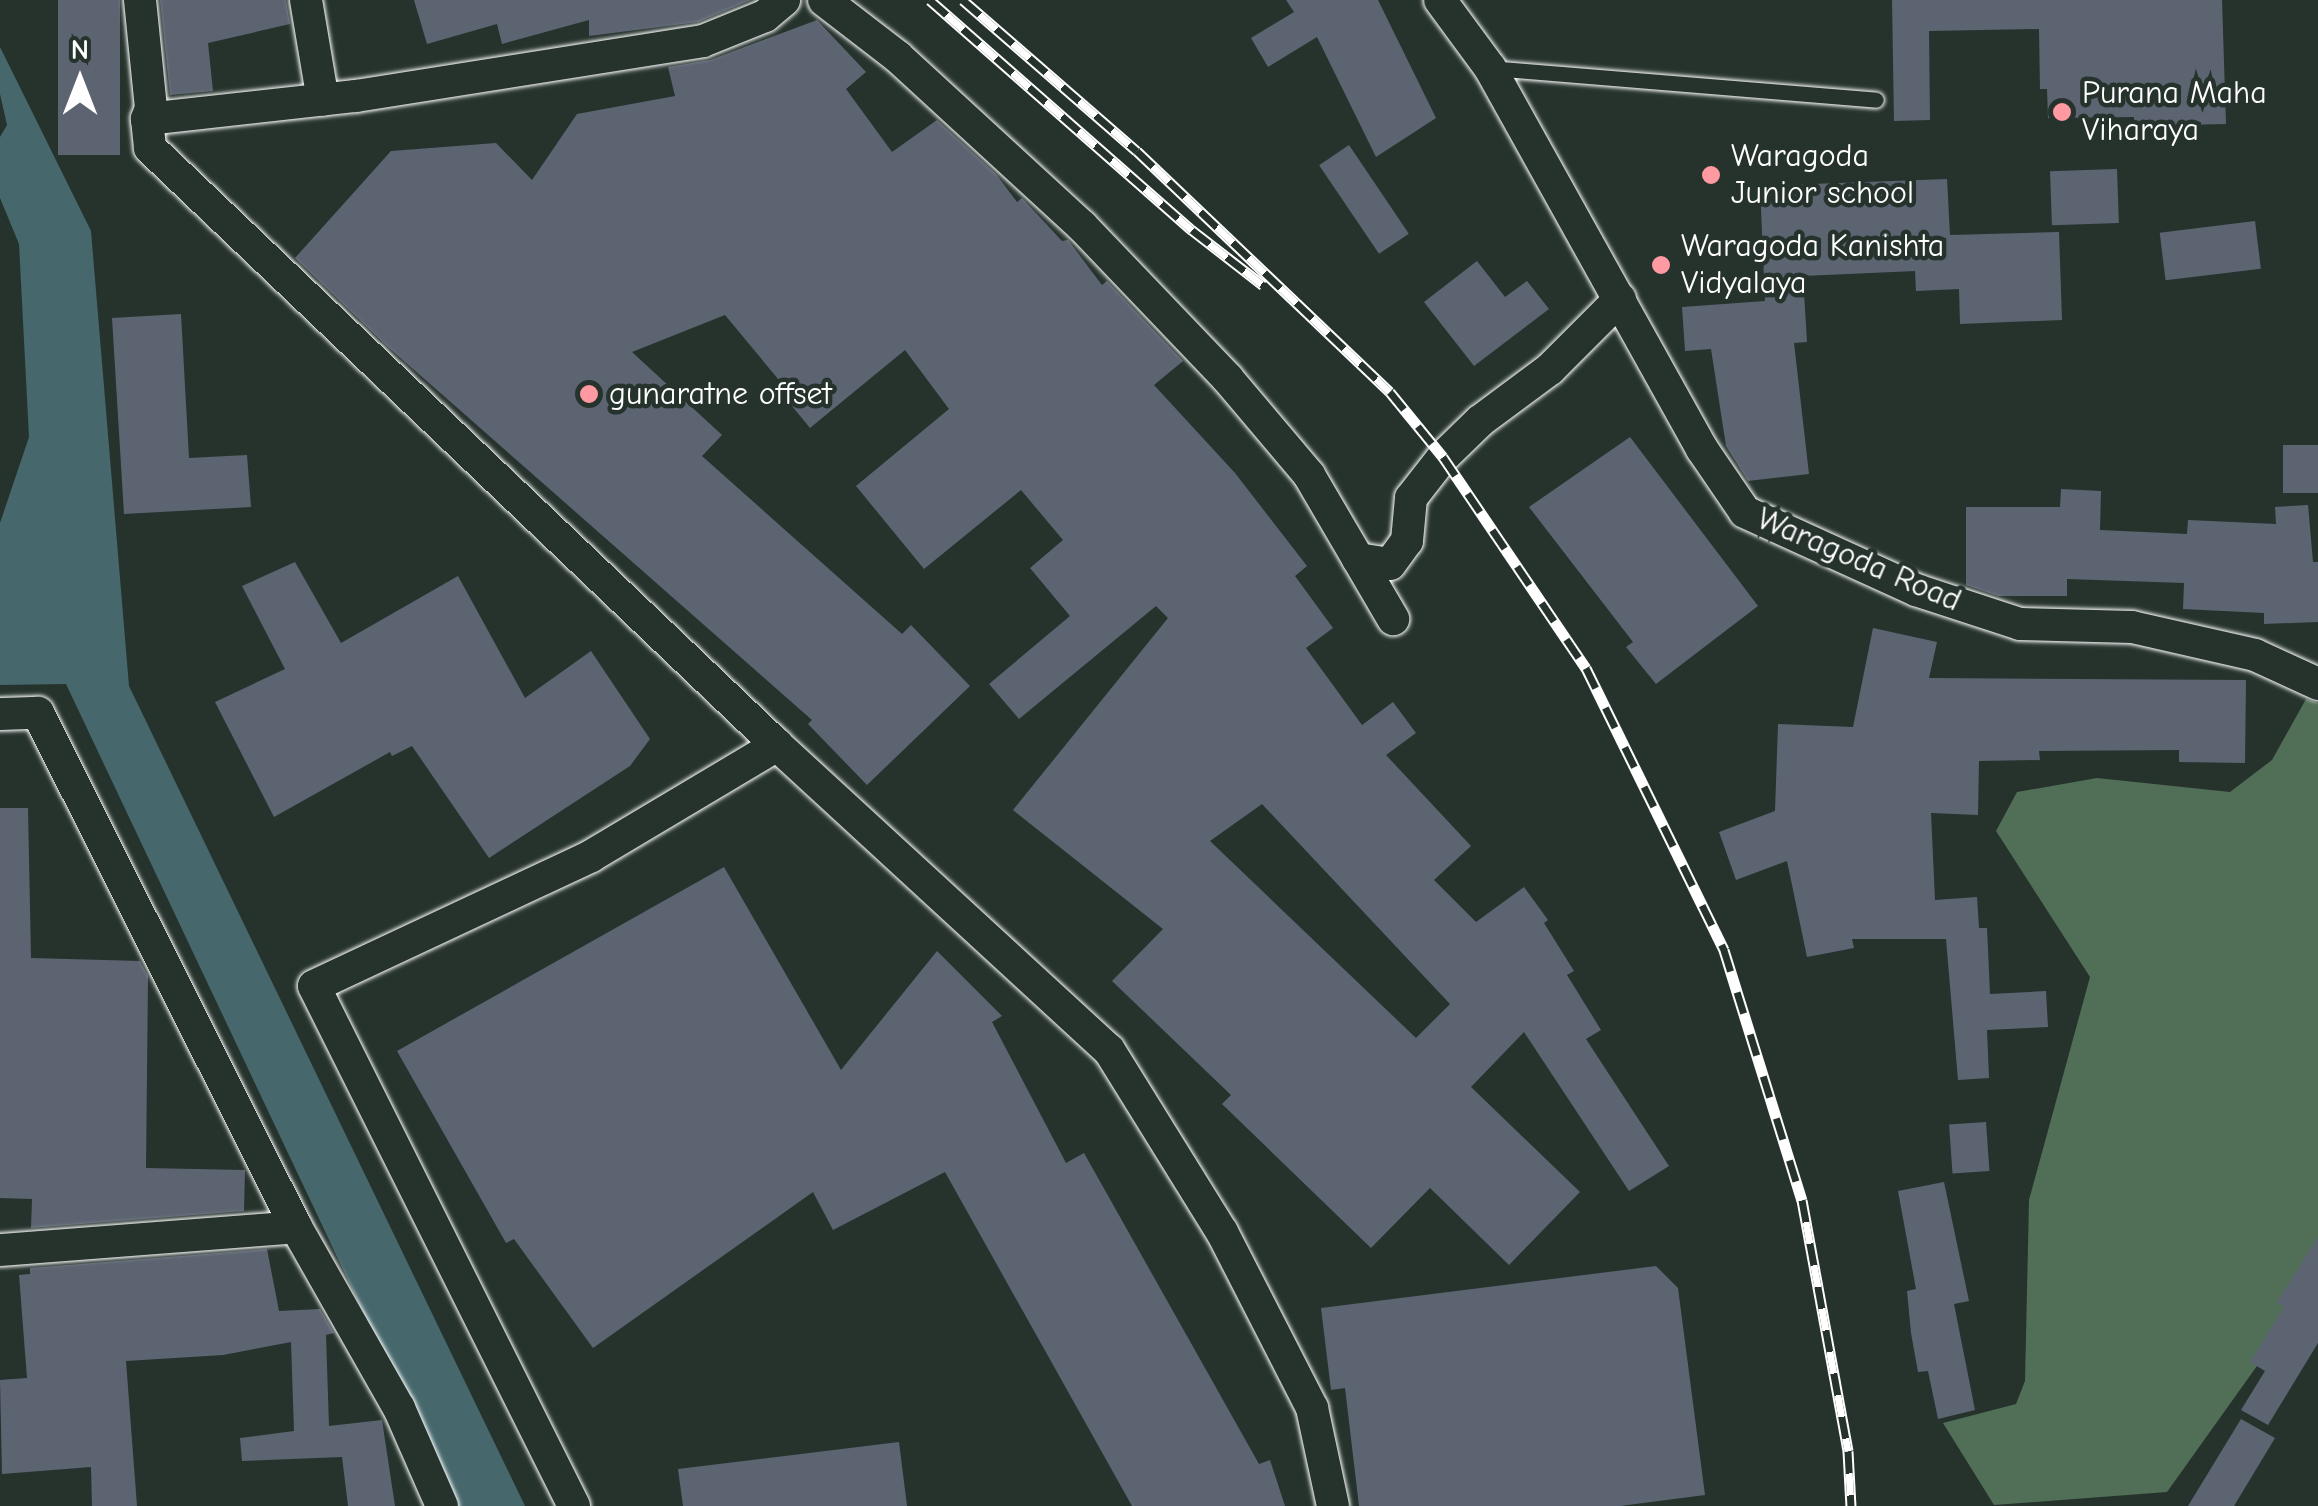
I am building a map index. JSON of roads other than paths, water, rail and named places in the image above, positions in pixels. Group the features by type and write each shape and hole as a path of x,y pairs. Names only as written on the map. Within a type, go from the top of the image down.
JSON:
{"street":[{"path":"140,0 151,108 147,119 150,148 777,745 1109,1050 1222,1232 1312,1408 1333,1506"},
{"path":"306,0 324,100"},
{"path":"147,119 324,100 703,41 765,16 784,0"},
{"path":"824,0 898,57 1082,226 1228,379 1309,475 1393,619"},
{"name":"Waragoda Road","path":"1440,0 1490,68 1702,450 1745,512 1916,590 2020,624 2132,627 2254,655 2318,684"},
{"path":"1358,559 1390,564 1407,541 1411,498 1443,457 1480,421 1568,352 1620,299"},
{"path":"0,714 38,713 296,1227 399,1408 442,1506"},
{"path":"574,1506 314,986 592,856 777,745"},
{"path":"0,1250 296,1227"}],"lane":[{"path":"1490,68 1876,100"}],"water":[{"path":"0,47 91,231 129,686 525,1506 455,1506 66,684 0,685 0,523 29,437 19,244 0,198 0,137 7,125 0,94"}],"railway":[{"path":"930,0 1192,230 1263,285"},
{"path":"963,0 1137,151 1390,392 1443,457 1586,668 1724,950 1802,1200 1848,1451 1851,1506"}],"place":[{"name":"Purana Maha Viharaya","path":"2062,112"},
{"name":"Waragoda Junior school","path":"1711,175"},
{"name":"Waragoda Kanishta Vidyalaya","path":"1661,265"},
{"name":"gunaratne offset","path":"589,394"}]}
